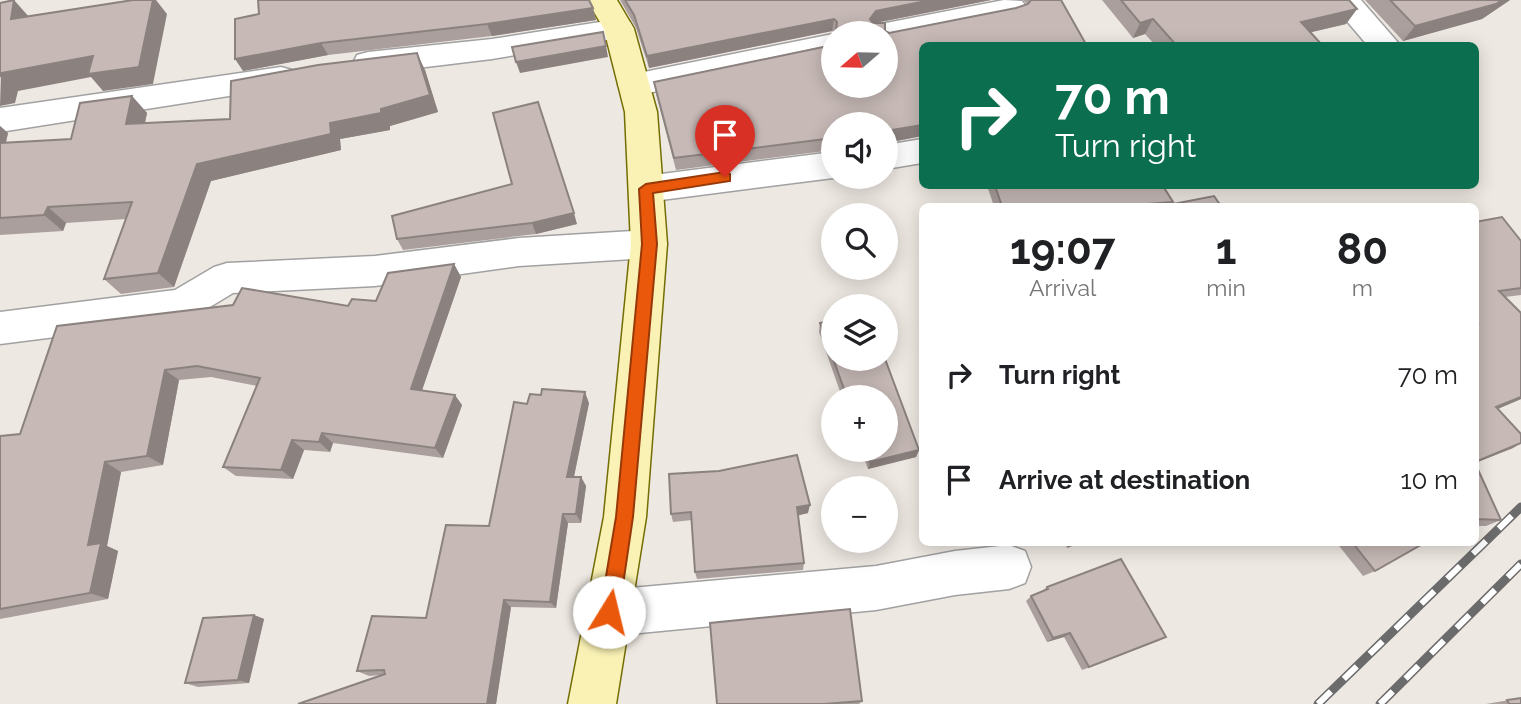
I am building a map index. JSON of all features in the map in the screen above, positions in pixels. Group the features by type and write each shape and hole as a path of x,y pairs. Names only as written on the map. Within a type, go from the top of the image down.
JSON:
{"street":[{"path":"1344,0 1382,42"},
{"path":"898,31 1012,8"},
{"path":"0,120 229,87 328,69 492,49 610,15 641,112 649,244 625,517 592,704"},
{"path":"634,85 821,46"},
{"path":"898,155 919,152"},
{"path":"646,189 821,167"},
{"path":"0,328 182,305 227,278 375,271 519,252 649,244"},
{"path":"609,612 876,589 955,573 1009,567"}],"building":[{"path":"14,0 11,19 133,0 153,0 139,67 88,74 93,56 1,73 0,77 0,3"},
{"path":"258,0 589,0 593,8 487,24 321,43 235,59 235,19 259,14"},
{"path":"625,0 931,0 876,11 870,19 872,21 821,21 647,56 634,15"},
{"path":"1031,0 1061,0 1085,42 919,42 919,126 898,129 898,112 821,112 821,140 674,158 654,82 821,47 821,98 898,98 898,31 1016,8 1028,4"},
{"path":"1121,0 1349,0 1357,9 1301,22 1319,42 1173,42 1153,19 1140,23"},
{"path":"1390,0 1502,0 1496,4 1415,26"},
{"path":"603,32 606,46 516,62 512,47"},
{"path":"417,53 430,95 381,109 381,113 330,123 331,134 197,164 158,273 104,279 132,202 48,207 44,215 0,218 0,143 71,139 80,103 132,96 126,124 230,119 231,81 318,65"},
{"path":"538,102 574,213 532,223 397,239 392,216 512,184 493,113"},
{"path":"996,189 1165,189 1173,202 1160,203 1001,203"},
{"path":"1214,196 1219,203 1178,203"},
{"path":"1502,217 1521,241 1521,288 1499,291 1521,313 1521,397 1496,407 1521,434 1521,443 1479,460 1479,221"},
{"path":"454,264 411,389 455,395 435,448 322,433 319,442 292,440 281,470 223,467 260,378 197,366 165,370 147,456 105,462 88,545 101,543 90,593 0,609 0,436 20,434 57,326 233,305 242,288 348,306 352,299 376,301 388,273"},
{"path":"837,371 889,371 895,385 843,385"},
{"path":"542,389 585,392 567,477 581,477 576,514 563,514 550,602 504,600 487,704 298,704 385,674 384,670 357,671 372,616 426,618 446,525 489,526 514,402 527,404 530,394 541,395"},
{"path":"898,394 919,450 898,455"},
{"path":"797,455 810,505 797,507 804,563 695,572 691,512 671,514 669,474 719,471"},
{"path":"1479,472 1501,520 1479,519"},
{"path":"1355,546 1419,546 1375,571"},
{"path":"1121,559 1166,637 1089,667 1070,633 1053,638 1031,596 1048,589 1047,587"},
{"path":"850,609 862,701 824,704 717,704 710,623"},
{"path":"254,615 238,680 185,683 203,618"},
{"path":"1521,698 1521,704 1509,704 1507,700"}],"railway":[{"path":"1318,704 1521,507"},
{"path":"1380,704 1521,564"}],"route":[{"path":"609,612 625,517 649,244 646,189 725,177"}]}
